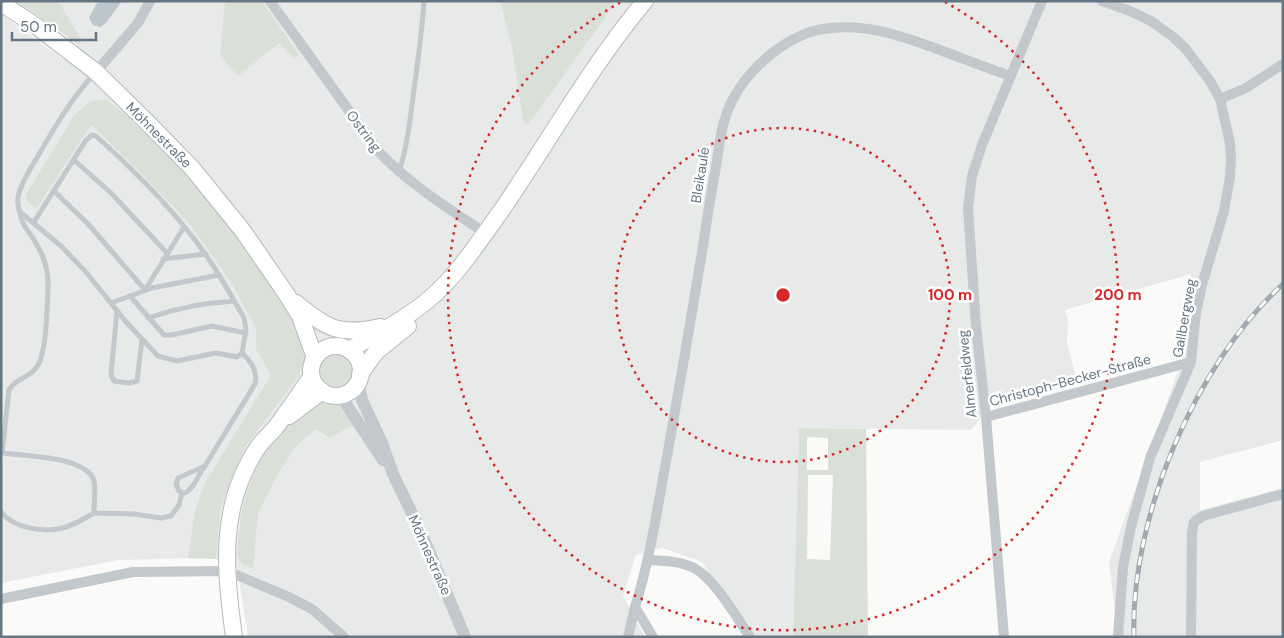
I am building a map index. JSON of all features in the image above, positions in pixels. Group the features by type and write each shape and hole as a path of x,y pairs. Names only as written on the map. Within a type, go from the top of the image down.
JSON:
{"main road":[{"path":"434,294 395,324 341,348 323,350 312,364 312,377 317,387 334,396 351,390 376,352 419,316 434,294 464,262 485,233 524,178 589,74 644,1"},
{"name":"Möhnestraße","path":"1,3 36,26 96,72 147,122 192,168 243,230 288,295"},
{"path":"288,295 300,316 315,358"},
{"path":"288,295 316,319 336,329 357,331 395,324"},
{"path":"300,316 356,358 359,377"},
{"path":"234,637 226,571 231,516 239,484 258,447 312,377"},
{"path":"275,427 322,391"}],"street":[{"path":"96,72 138,23 150,1"},
{"name":"Ostring","path":"270,1 378,151 399,171 485,233"},
{"name":"Almerfeldweg","path":"1004,637 986,417 976,326 968,208 976,162 1042,1"},
{"path":"1102,1 1140,15 1174,37 1191,56 1220,99 1246,88 1283,64"},
{"name":"Bleikaule","path":"628,637 648,563 719,145 728,111 733,98 741,86 769,55 783,45 821,29 847,26 869,28 904,36 1010,76"},
{"name":"Gallbergweg","path":"1118,637 1123,567 1130,527 1150,458 1191,362 1196,312 1224,210 1230,177 1230,143 1220,99"},
{"name":"Christoph-Becker-Straße","path":"986,417 1191,362"},
{"name":"Möhnestraße","path":"359,377 362,400 465,637"},
{"name":"Möhnestraße","path":"340,395 393,474"},
{"path":"1191,637 1192,532 1194,522 1203,516 1283,494"},
{"path":"648,563 681,563 700,572 722,597 750,637"},
{"path":"1,599 133,572 226,571 312,609 344,637"},
{"path":"635,606 653,637"}],"lane":[{"path":"399,171 409,133 424,1"},
{"path":"1,457 11,385 36,369 42,356 48,288 46,263 42,252 23,225 18,206 18,196 30,170 66,110 96,72"},
{"path":"20,212 34,222 86,272 142,340 158,356 177,361 216,353 237,357 242,353 246,332 244,318 206,254 132,170 96,136 92,135 89,137 34,222"},
{"path":"74,160 111,193 167,253"},
{"path":"54,191 89,225 145,290"},
{"path":"145,290 184,227"},
{"path":"163,259 206,254"},
{"path":"111,303 145,290 219,275"},
{"path":"130,296 161,334 166,336 212,326 246,332"},
{"path":"148,318 187,306 210,302 234,301"},
{"path":"117,310 111,374 114,381 129,383 137,381 142,340"},
{"path":"182,493 191,489 255,384 255,369 242,353"},
{"path":"2,453 69,461 83,467 94,481 94,512"},
{"path":"182,493 177,488 178,478 205,466"},
{"path":"1,512 6,518 19,524 39,529 56,530 76,524 94,512 134,514 161,518 171,516 179,505 182,493"}],"shaded area":[{"path":"15,1 58,1 82,41 78,45"},
{"path":"57,1 500,1 512,49 523,121 529,124 617,1 1283,1 1283,440 1200,462 1200,510 1283,488 1283,637 1118,637 1109,562 1183,357 1185,305 1191,274 1065,310 1068,321 1067,341 1076,378 993,402 971,430 799,428 793,637 752,637 702,562 662,548 636,555 623,596 645,637 248,637 236,561 204,558 118,560 1,583 1,14 64,60 81,41"},
{"path":"98,1 122,1 106,23 100,27 93,25 89,18"},
{"path":"225,1 262,1 299,55 293,58 279,43 238,76 220,56"},
{"path":"500,1 617,1 529,124 526,125 523,121 512,49"},
{"path":"106,100 129,117 178,165 232,228 287,309 302,337 306,358 298,377 245,447 230,482 220,511 216,559 188,558 195,511 205,483 271,375 256,349 256,328 231,282 189,223 91,125 36,209 28,202 25,196 74,116 91,101"},
{"path":"336,352 350,357 355,371 350,385 336,390 322,385 317,371 322,357"},
{"path":"326,402 339,405 352,425 330,438 316,429 295,447 277,476 258,513 253,568 244,565 237,557 238,538 244,502 256,469 275,439 292,421 310,407"},
{"path":"799,428 866,429 868,637 793,637","holes":["807,437 828,438 828,470 807,470","808,475 833,475 830,560 807,559"]}],"railway":[{"path":"1134,637 1136,591 1143,543 1156,495 1174,446 1196,400 1222,356 1251,317 1283,284"}]}
